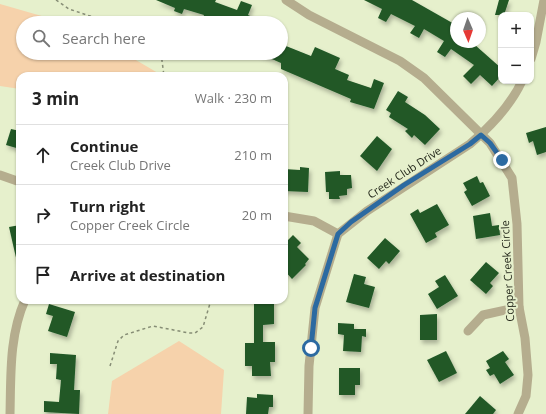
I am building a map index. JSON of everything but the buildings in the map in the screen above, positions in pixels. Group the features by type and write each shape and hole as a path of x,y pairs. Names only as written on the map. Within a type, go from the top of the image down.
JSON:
{"street":[{"name":"Copper Creek Circle","path":"286,0 309,15 400,61 413,70 439,92 490,143 512,178 517,224 519,307 525,338 528,376 526,396 518,414"},
{"path":"534,49 544,0"},
{"name":"Creek Club Drive","path":"338,234 367,211 470,144 481,135 507,106 520,84"},
{"path":"0,175 16,181"},
{"path":"288,217 314,221 338,234 315,308 309,366 308,414"},
{"path":"10,414 12,351 15,329 23,304"},
{"path":"468,331 483,315 519,307"}],"path":[{"path":"56,0 69,9 90,16"},
{"path":"162,60 163,72"},
{"path":"110,366 118,341 124,335 153,326 190,333 200,331 203,327 210,304"}],"shaded area":[{"path":"0,4 42,16 16,16 16,60 136,60 156,72 16,72 16,88 0,86"},
{"path":"179,341 224,370 221,414 108,414 112,381"}],"route":[{"path":"311,348 315,308 338,234 351,222 404,185 438,165 481,135 490,143 502,160"}]}
